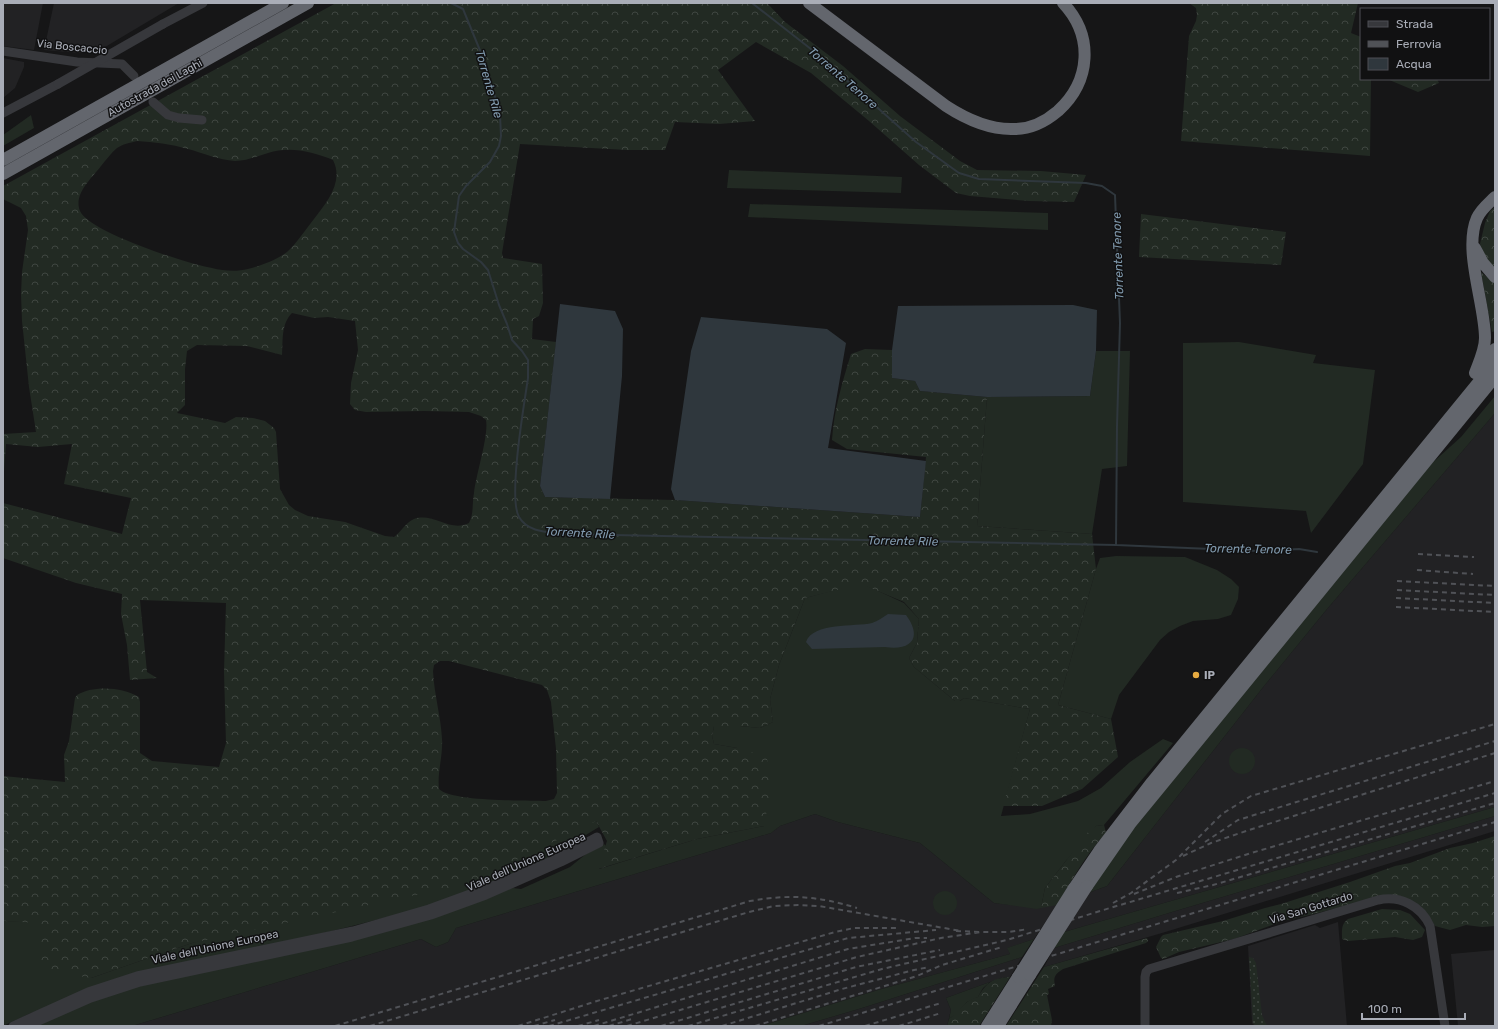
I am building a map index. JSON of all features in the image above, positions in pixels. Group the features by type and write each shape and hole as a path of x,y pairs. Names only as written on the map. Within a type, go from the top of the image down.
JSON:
{"highway":[{"name":"Autostrada dei Laghi","path":"3,160 284,3"},
{"name":"Autostrada dei Laghi","path":"3,174 308,3"},
{"path":"809,3 946,106 968,119 985,126 1012,129 1030,127 1050,118 1063,106 1074,91 1080,78 1084,66 1084,41 1074,17 1063,3"},
{"path":"1475,373 1482,355 1485,338 1474,265 1474,232 1477,219 1484,208 1495,197"},
{"path":"1473,244 1483,264 1495,277"},
{"path":"1414,468 1446,408 1495,349"},
{"path":"998,1026 1087,886 1130,824 1414,468 1495,362"},
{"path":"987,1026 1074,888 1128,812 1414,468 1495,377"},
{"path":"1414,468 1467,424 1495,390"}],"street":[{"path":"3,113 203,3"},
{"name":"Via Boscaccio","path":"3,51 77,62 122,64 134,76"},
{"path":"153,102 168,115 179,118 202,120"},
{"name":"Viale dell'Unione Europea","path":"13,1026 88,992 137,976 353,931 429,909 503,882 556,859 597,837 599,843 561,862 486,895 431,915 352,937 140,982 91,998 27,1026"},
{"name":"Via San Gottardo","path":"1145,1026 1145,977 1146,972 1149,969 1372,902 1390,898 1402,900 1414,906 1423,914 1430,926 1445,1026"}],"shaded area":[{"path":"3,3 43,3 34,50 3,46"},
{"path":"54,3 179,3 95,53 80,53 44,50"},
{"path":"3,58 24,62 24,67 15,88 3,98"},
{"path":"1495,413 1495,807 1064,932 1088,893 1107,886 1264,686 1327,609"},
{"path":"815,814 838,822 920,843 994,903 1013,905 1057,905 1034,939 1008,948 1010,954 878,990 761,1026 132,1026 421,939 436,947 448,942 456,928 771,833 780,826"},
{"path":"1495,816 1495,831 1162,933 1044,967 1054,948"},
{"path":"1338,922 1347,1026 1255,1026 1252,1023 1248,946 1315,925 1320,928"},
{"path":"1495,950 1495,1026 1458,1026 1451,954"},
{"path":"1022,957 1010,977 1001,978 946,998 951,1010 947,1026 801,1026 862,1008"}],"green space":[{"path":"336,3 767,3 785,22 843,66 900,116 960,161 977,170 1041,171 1086,175 1074,202 1029,201 970,196 956,193 919,165 811,73 756,42 718,70 755,121 719,124 675,122 665,150 627,150 520,144 502,253 503,258 542,264 543,303 539,316 533,319 532,339 556,342 540,486 545,497 675,500 920,517 926,457 847,449 832,440 837,407 851,354 865,349 892,350 892,378 915,381 920,391 987,397 977,526 1092,534 1096,569 1058,705 1111,719 1118,757 1082,789 1042,806 1003,806 1030,709 964,698 958,702 955,701 914,667 909,658 917,643 919,619 904,602 861,584 805,598 779,665 770,699 773,722 760,728 714,726 712,736 714,744 737,748 767,757 770,793 764,826 697,839 598,869 607,841 596,821 467,884 192,943 91,978 40,970 39,923 3,921 3,776 65,782 64,755 69,741 75,698 77,695 84,692 108,688 125,691 139,697 140,753 152,761 219,767 226,743 224,672 226,603 140,600 147,672 157,678 130,680 127,645 121,614 122,594 76,583 3,558 3,503 122,534 131,498 64,484 72,444 38,447 6,444 3,485 3,434 36,432 29,387 22,321 22,272 28,230 26,216 21,208 3,199 3,186","holes":["137,141 175,146 217,158 235,161 276,151 300,150 333,160 336,168 335,184 329,199 324,206 294,245 283,255 253,268 244,270 230,271 216,269 162,254 140,246 101,228 87,219 80,211 79,198 84,187 117,148","292,313 314,318 328,317 355,321 358,350 351,383 350,404 355,410 366,412 469,412 481,416 486,420 486,435 475,485 472,516 469,523 455,526 428,518 414,519 411,520 394,537 385,536 345,522 308,516 295,510 289,505 280,489 276,432 274,428 265,421 253,418 236,417 225,423 177,413 185,405 185,369 187,351 197,345 247,346 282,355 283,332 288,317","440,661 449,661 542,685 547,690 551,702 556,749 557,793 554,799 546,801 473,798 446,793 439,789 442,739 433,671 434,665"]},
{"path":"1189,3 1358,3 1351,33 1360,37 1360,80 1371,80 1370,156 1181,141 1189,36 1196,21 1196,8"},
{"path":"1389,80 1438,80 1439,83 1418,92"},
{"path":"31,115 34,128 3,146 3,135"},
{"path":"729,170 902,177 901,193 727,188"},
{"path":"750,204 1048,213 1048,230 748,217"},
{"path":"1495,207 1495,271 1486,259 1480,244 1485,223 1490,211"},
{"path":"1141,214 1286,232 1281,265 1139,257"},
{"path":"1481,272 1495,284 1495,331 1492,332"},
{"path":"1239,342 1316,355 1313,363 1375,370 1363,464 1311,533 1306,511 1183,502 1183,343"},
{"path":"1096,351 1130,351 1127,466 1102,469 1092,534 977,526 987,397 1090,396"},
{"path":"1495,396 1495,413 1327,609 1264,686 1107,886 1088,893 1129,834 1431,464 1461,437"},
{"path":"1116,556 1185,557 1217,570 1231,579 1239,587 1238,599 1231,615 1218,619 1193,621 1169,632 1160,640 1119,695 1111,719 1058,705 1100,558"},
{"path":"861,583 904,603 919,619 917,643 909,658 914,667 955,701 960,701 964,698 1030,709 1001,816 1030,814 1078,801 1101,788 1130,762 1163,739 1173,743 1104,825 1096,826 1065,862 1045,888 1041,908 1037,909 994,903 920,843 838,822 815,814 780,826 771,833 456,928 448,942 436,947 421,939 132,1026 35,1026 81,1005 141,985 513,888 521,889 570,867 586,854 604,844 606,846 599,869 697,839 764,826 737,748 714,744 712,736 714,726 760,728 773,722 770,699 779,665 805,598"},
{"path":"1242,748 1251,752 1255,761 1251,770 1242,774 1233,770 1229,761 1233,752"},
{"path":"1495,807 1495,816 1054,948 1064,932"},
{"path":"596,821 599,827 548,858 471,891 408,912 316,935 31,1013 3,1026 3,921 39,922 91,978 192,943"},
{"path":"1104,825 1106,833 1086,858 1057,905 1041,908 1045,888 1089,831 1096,826"},
{"path":"1495,836 1495,926 1482,927 1466,925 1450,930 1435,926 1426,912 1412,904 1362,901 1283,921 1234,939 1179,952 1163,959 1161,958 1156,947 1163,935 1223,921 1281,904 1395,866 1410,863 1450,848"},
{"path":"945,891 953,895 957,903 953,911 945,915 937,911 933,903 937,895"},
{"path":"1382,909 1400,910 1410,914 1425,930 1422,937 1413,940 1395,937 1348,941 1342,939 1343,925 1348,919"},
{"path":"1147,938 1148,941 1146,943 1063,969 1058,972 1054,980 1055,986 1048,989 1049,994 1047,995 1052,1020 1051,1026 1006,1026 1044,967"},
{"path":"1034,939 1022,957 862,1008 801,1026 761,1026 878,990 1010,954 1007,948"},
{"path":"1249,957 1253,958 1256,963 1262,1015 1267,1026 1256,1026 1253,1023"},
{"path":"1010,977 979,1026 947,1026 949,1019 966,1003 978,997 988,984 999,978"},
{"path":"990,982 983,988 978,997 967,1002 949,1019 951,1010 946,998"}],"water":[{"path":"560,304 615,311 623,329 622,376 610,499 545,497 540,486"},
{"path":"1073,305 1097,310 1096,351 1090,396 987,397 920,391 915,381 892,378 892,350 898,306"},
{"path":"701,317 827,329 846,343 828,448 926,461 920,517 675,500 671,489 691,351"},
{"path":"888,614 906,615 914,630 912,641 908,645 894,648 812,649 806,642 810,636 825,628 872,623"}],"waterway":[{"name":"Torrente Rile","path":"451,3 463,9 486,65 500,115 501,136 499,146 490,162 466,186 459,196 454,232 458,243 463,249 481,262 488,270 512,340 528,360 528,378 520,429 515,491 516,507 519,517 527,526 550,533 562,534 1116,545 1259,551 1299,549 1317,552"},
{"name":"Torrente Tenore","path":"752,3 816,53 916,142 959,173 979,179 1086,183 1102,186 1115,195 1120,323 1116,545"}],"railway":[{"path":"1418,554 1474,557"},
{"path":"1417,570 1473,574"},
{"path":"1397,581 1495,586"},
{"path":"1397,590 1495,595"},
{"path":"1396,598 1495,603"},
{"path":"1396,607 1495,612"},
{"path":"1113,903 1131,893 1176,860 1222,814 1251,796 1495,724"},
{"path":"1205,842 1238,820 1495,741"},
{"path":"1183,856 1211,843 1249,830 1495,753"},
{"path":"1134,894 1176,877 1248,854 1495,781"},
{"path":"688,1026 882,969 1007,940 1495,793"},
{"path":"1177,893 1213,885 1495,803"},
{"path":"819,1026 1495,822"},
{"path":"335,1026 750,901 778,897 804,897 857,908"},
{"path":"370,1026 749,912 774,906 819,906 961,931"},
{"path":"518,1026 597,1001 835,932 854,928 898,928"},
{"path":"627,1026 857,957 941,938 981,932 1009,932 1028,929"},
{"path":"549,1026 848,938 936,930"},
{"path":"956,931 981,932"},
{"path":"594,1026 848,949 915,938 927,938"},
{"path":"755,1026 917,976 942,965 1002,947"},
{"path":"661,1026 856,967 940,950"},
{"path":"722,1026 842,989 929,967"},
{"path":"865,1026 941,1003"},
{"path":"899,1026 941,1013"},
{"path":"609,1026 632,1019"},
{"path":"534,1026 555,1020"},
{"path":"578,1026 599,1020"}],"place":[{"name":"IP","path":"1196,675"}]}
